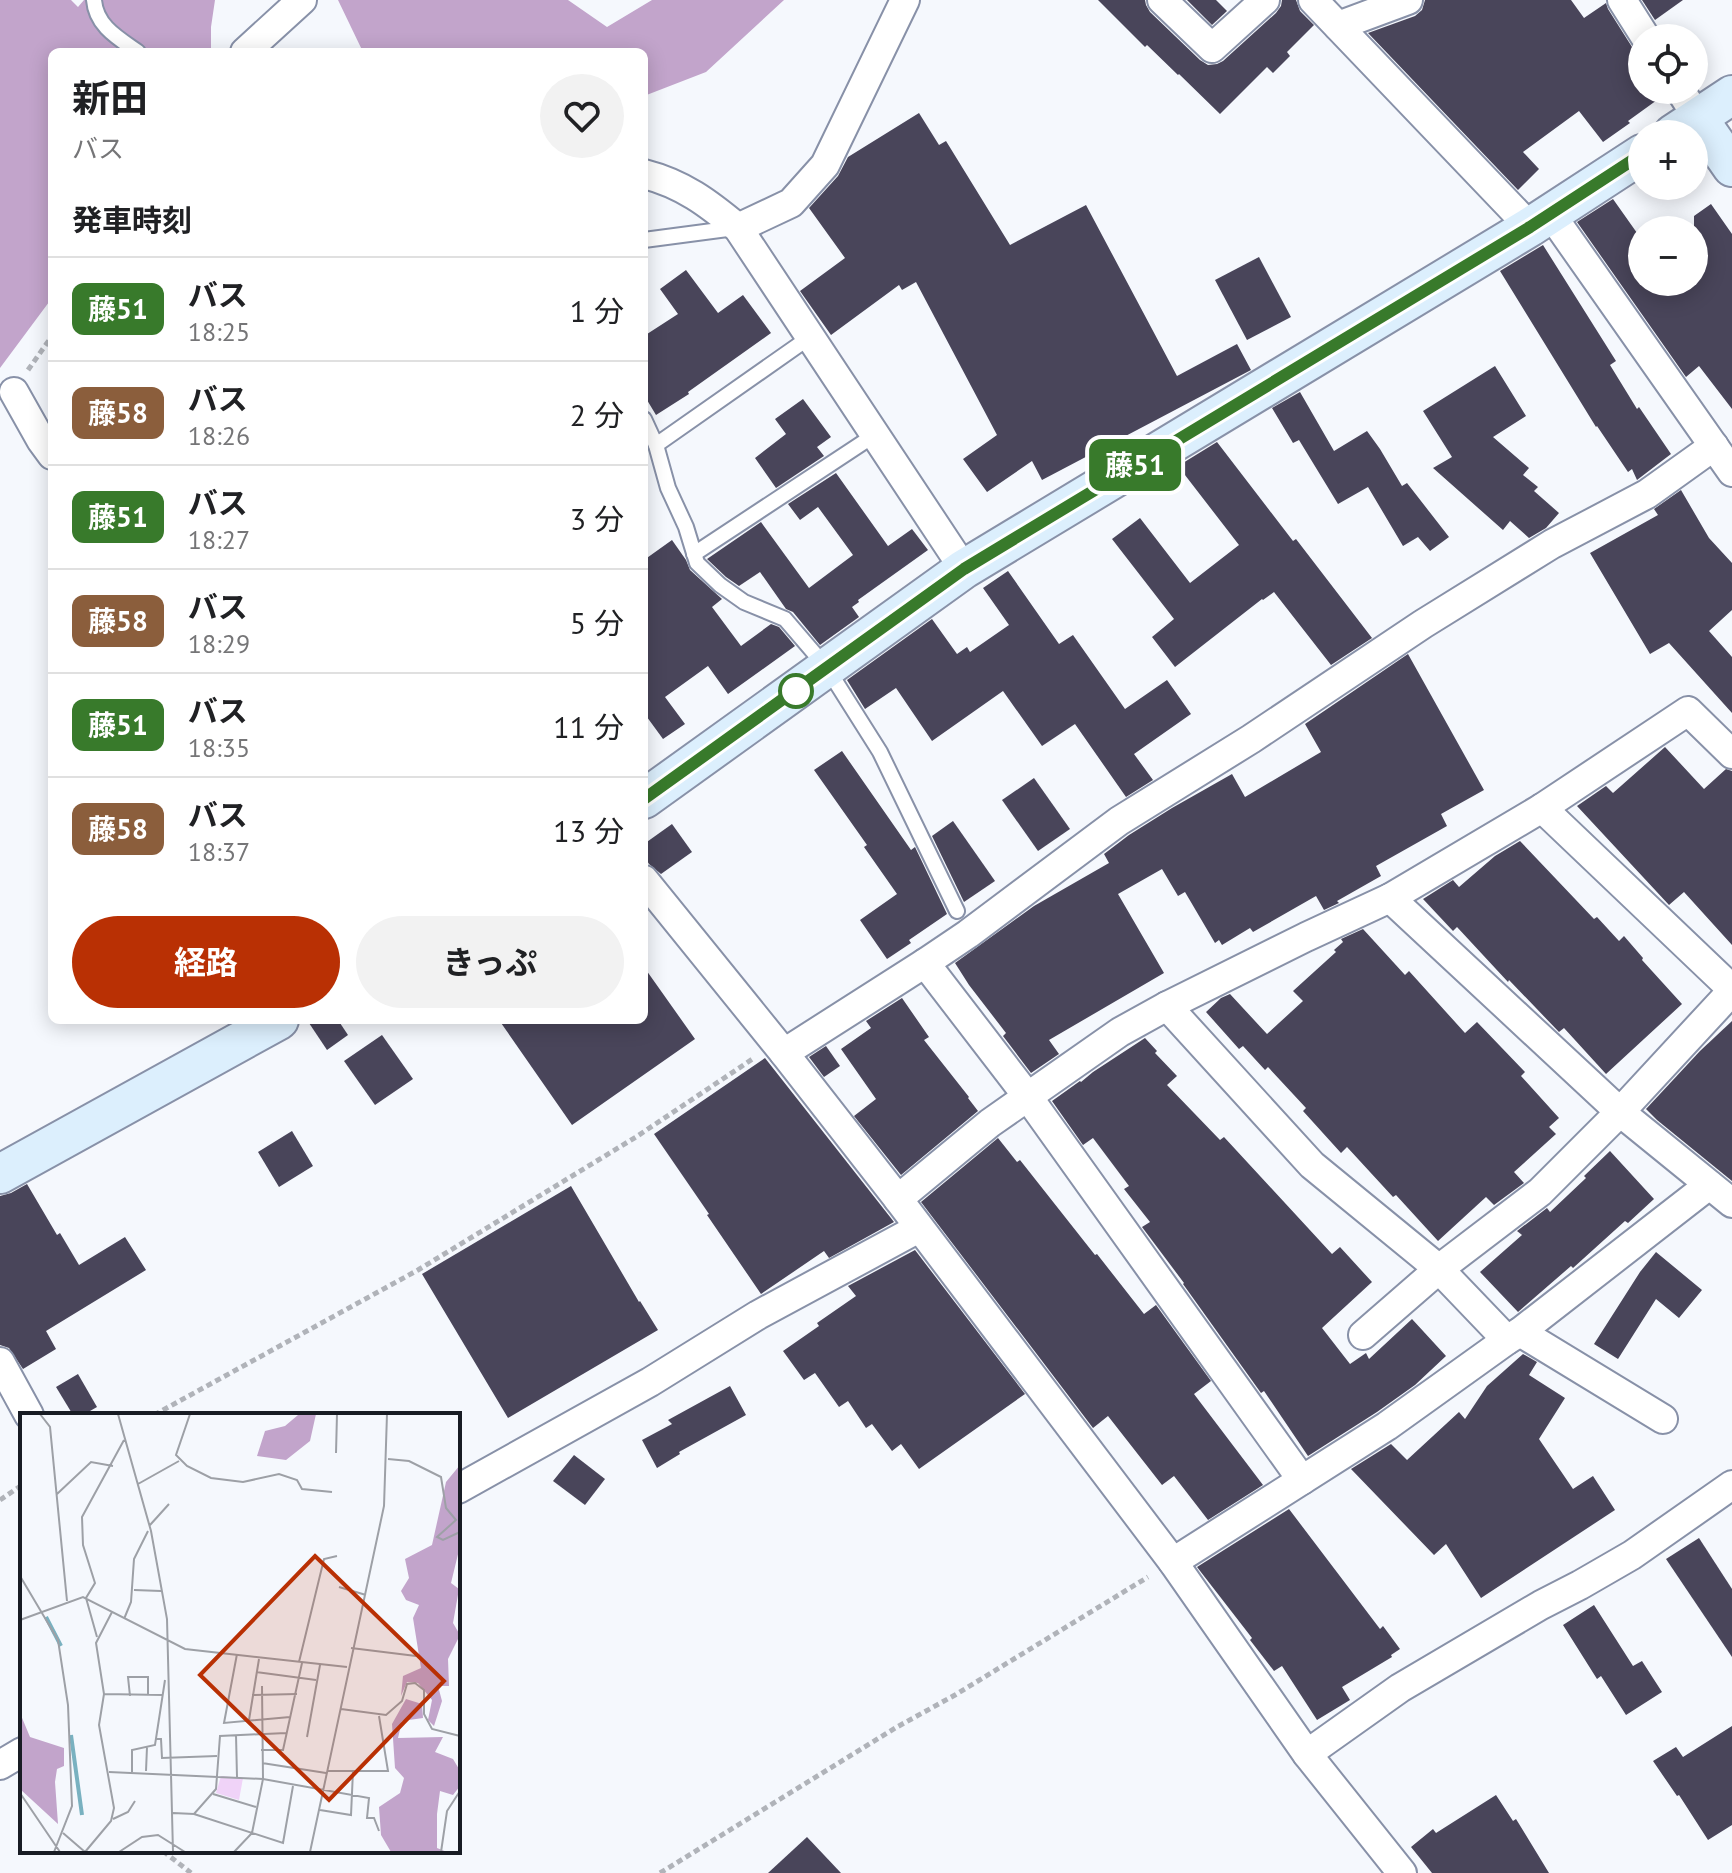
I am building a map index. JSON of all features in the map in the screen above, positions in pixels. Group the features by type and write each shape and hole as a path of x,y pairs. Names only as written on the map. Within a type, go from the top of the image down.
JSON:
{"street":[{"path":"249,48 302,0"},
{"path":"738,228 791,203 825,165 905,0"},
{"path":"1162,0 1212,48 1265,0"},
{"path":"1313,0 1540,220 1732,472"},
{"path":"1338,26 1408,0"},
{"path":"1622,0 1637,24"},
{"path":"1732,95 1684,114 1732,167"},
{"path":"648,796 964,569 1540,220 1628,163"},
{"path":"648,175 679,185 707,202 738,228 964,569"},
{"path":"14,392 48,450"},
{"path":"780,1048 925,963 1119,821 1251,739 1423,624 1552,544 1647,494 1714,446"},
{"path":"898,1199 990,1123 1120,1032 1306,937 1390,898 1542,808 1688,711 1732,754"},
{"path":"1363,1335 1439,1269 1540,1192 1620,1112 1732,990 1542,808"},
{"path":"648,885 898,1199 1173,1562 1307,1754 1402,1873"},
{"path":"1390,898 1620,1112 1732,1203"},
{"path":"925,963 1028,1097 1302,1480"},
{"path":"1167,1006 1312,1165 1439,1269 1513,1336 1663,1419"},
{"path":"0,1174 272,1024"},
{"path":"1173,1562 1387,1426 1513,1336 1709,1185"},
{"path":"460,1488 650,1382 758,1315 919,1228"},
{"path":"0,1362 28,1413"},
{"path":"1307,1754 1400,1688 1632,1555 1732,1485"},
{"path":"0,1765 20,1753"}],"lane":[{"path":"94,0 95,12 103,25 133,48"},
{"path":"648,239 738,228"},
{"path":"656,445 810,337"},
{"path":"648,428 697,563 744,602 785,619 827,668 880,752 957,911"},
{"path":"694,554 876,434"}],"path":[{"path":"158,1413 418,1270 780,1048"},
{"path":"0,1500 20,1486"},
{"path":"660,1873 1173,1562"},
{"path":"166,1853 191,1873"}],"shaded area":[{"path":"0,0 71,0 78,7 84,0 215,0 211,48 48,48 48,303 0,368"},
{"path":"338,0 568,0 607,27 652,0 784,0 706,72 648,94 648,48 361,48"}],"building":[{"path":"1098,0 1145,0 1150,12 1208,65 1223,61 1276,13 1282,0 1296,0 1300,11 1314,25 1287,52 1290,56 1273,73 1267,67 1220,114"},
{"path":"1187,0 1216,0 1227,11 1212,25"},
{"path":"1425,0 1571,0 1584,18 1606,3 1628,41 1628,104 1652,104 1603,142 1579,111 1523,152 1539,169 1518,190 1368,33 1415,16 1422,10"},
{"path":"1642,0 1683,0 1655,20"},
{"path":"919,113 939,145 946,141 1010,245 1086,205 1177,376 1237,344 1251,370 1042,480 1032,461 987,492 963,459 997,435 916,282 902,290 899,285 831,335 800,291 845,258 809,208 838,176 848,157"},
{"path":"1613,199 1628,220 1628,295 1577,222"},
{"path":"1711,204 1732,234 1732,409 1699,366 1686,377 1629,296 1708,296 1708,216 1694,216"},
{"path":"1543,245 1616,361 1610,365 1637,409 1639,407 1671,454 1637,480 1632,469 1628,472 1596,427 1500,271"},
{"path":"1259,257 1291,317 1247,340 1215,280"},
{"path":"686,270 718,313 743,295 771,333 656,415 648,402 648,333 678,314 660,289"},
{"path":"1495,366 1526,416 1493,437 1529,468 1523,475 1538,487 1534,491 1559,513 1546,528 1529,538 1510,521 1503,530 1433,468 1452,457 1423,411"},
{"path":"1300,392 1334,451 1367,431 1402,486 1407,483 1449,537 1430,551 1418,537 1403,546 1368,487 1338,504 1299,440 1293,443 1272,408"},
{"path":"803,399 831,437 817,447 824,456 776,488 755,458 786,434 775,419"},
{"path":"1217,442 1372,638 1331,665 1274,592 1175,667 1152,637 1174,619 1112,539 1140,518 1190,583 1239,545 1178,466"},
{"path":"836,473 888,546 912,529 928,550 858,600 852,607 859,617 820,645 793,612 786,609 760,572 739,586 707,559 761,522 809,588 853,555 818,507 800,520 788,504"},
{"path":"1681,490 1709,538 1732,563 1732,610 1709,631 1732,657 1732,713 1669,643 1650,654 1590,553 1658,515 1654,509"},
{"path":"672,540 690,570 722,599 712,607 741,646 771,624 779,627 795,646 728,694 708,666 665,697 685,724 663,739 648,718 648,557"},
{"path":"1008,571 1059,644 1073,635 1125,709 1167,680 1191,714 1134,754 1153,780 1126,797 1075,724 1042,746 1003,691 932,741 896,688 865,709 847,680 932,619 957,654 967,647 970,652 1009,625 983,588"},
{"path":"1408,654 1484,790 1441,814 1447,826 1376,866 1381,876 1337,901 1339,903 1324,910 1316,896 1253,932 1250,928 1222,945 1219,940 1215,943 1185,892 1178,896 1162,869 1118,894 1164,973 1049,1040 1059,1054 1031,1073 955,963 1034,906 1109,863 1104,854 1172,808 1232,774 1245,797 1321,752 1305,724"},
{"path":"1665,747 1704,789 1726,769 1732,771 1732,945 1684,892 1669,905 1577,806 1606,786 1613,793"},
{"path":"842,751 911,850 915,847 947,914 887,959 860,920 897,894 814,770"},
{"path":"1034,778 1070,829 1038,851 1002,800"},
{"path":"953,821 995,881 964,902 932,836"},
{"path":"672,824 692,852 661,874 648,862 648,841"},
{"path":"1520,841 1594,919 1597,917 1619,941 1624,936 1682,1004 1606,1074 1564,1028 1559,1032 1457,927 1453,931 1423,899 1453,880 1459,887 1495,856"},
{"path":"1363,929 1405,975 1409,971 1465,1033 1477,1022 1525,1072 1521,1076 1559,1118 1549,1127 1556,1134 1514,1172 1524,1183 1494,1205 1486,1197 1438,1241 1347,1147 1341,1153 1303,1111 1306,1108 1268,1067 1265,1070 1243,1046 1239,1049 1206,1012 1230,994 1267,1034 1303,1001 1293,991 1336,952 1334,950 1343,942 1341,939"},
{"path":"648,973 695,1039 572,1125 502,1024 648,1024"},
{"path":"902,998 929,1037 924,1040 978,1111 901,1175 854,1116 876,1099 841,1049 871,1028 866,1021"},
{"path":"1732,1021 1732,1181 1646,1109"},
{"path":"310,1024 341,1024 348,1035 327,1050"},
{"path":"382,1035 413,1079 375,1105 344,1061"},
{"path":"1145,1038 1177,1076 1167,1085 1220,1140 1224,1137 1332,1254 1340,1247 1372,1282 1322,1328 1350,1364 1366,1353 1369,1359 1412,1319 1446,1356 1415,1385 1308,1456 1264,1391 1261,1393 1142,1227 1150,1222 1124,1189 1129,1186 1093,1138 1083,1145 1052,1101"},
{"path":"826,1046 840,1066 824,1077 809,1057"},
{"path":"765,1058 894,1222 829,1258 824,1251 761,1294 654,1134"},
{"path":"292,1131 313,1166 279,1187 258,1152"},
{"path":"998,1138 1017,1162 1020,1160 1144,1314 1156,1305 1211,1381 1194,1394 1263,1485 1208,1520 1174,1476 1162,1485 1108,1416 1093,1428 921,1202"},
{"path":"1610,1151 1654,1199 1518,1312 1480,1272 1522,1235 1517,1231 1547,1208 1550,1212"},
{"path":"27,1184 79,1265 125,1237 146,1270 46,1331 56,1349 23,1369 9,1348 0,1345 0,1196"},
{"path":"571,1186 658,1330 508,1418 422,1274"},
{"path":"915,1250 1025,1394 919,1469 901,1444 892,1451 872,1424 866,1428 848,1401 839,1407 815,1373 804,1380 783,1351 856,1296 848,1286"},
{"path":"1656,1252 1702,1290 1679,1318 1656,1299 1618,1359 1594,1344"},
{"path":"1523,1354 1537,1362 1529,1375 1565,1398 1539,1439 1573,1489 1593,1476 1615,1510 1481,1598 1446,1544 1434,1555 1351,1469 1391,1444 1407,1460 1459,1412 1465,1419 1487,1386"},
{"path":"78,1374 97,1407 86,1413 72,1413 56,1387"},
{"path":"730,1386 746,1415 679,1452 657,1468 642,1440 672,1424 668,1420"},
{"path":"574,1455 605,1479 585,1505 553,1481"},
{"path":"1289,1509 1380,1629 1383,1626 1400,1649 1342,1687 1350,1700 1317,1720 1282,1666 1274,1671 1197,1567"},
{"path":"1699,1538 1732,1589 1732,1657 1666,1559"},
{"path":"1594,1605 1633,1666 1642,1661 1662,1692 1626,1715 1601,1676 1597,1679 1563,1625"},
{"path":"1732,1726 1732,1825 1708,1840 1653,1761 1676,1747 1683,1757"},
{"path":"1496,1795 1513,1821 1516,1819 1549,1873 1432,1873 1411,1847 1433,1829 1436,1833"},
{"path":"807,1837 841,1873 768,1873"}],"bus line":[{"name":"藤51","path":"648,796 964,569 1530,227 1628,163"}]}
